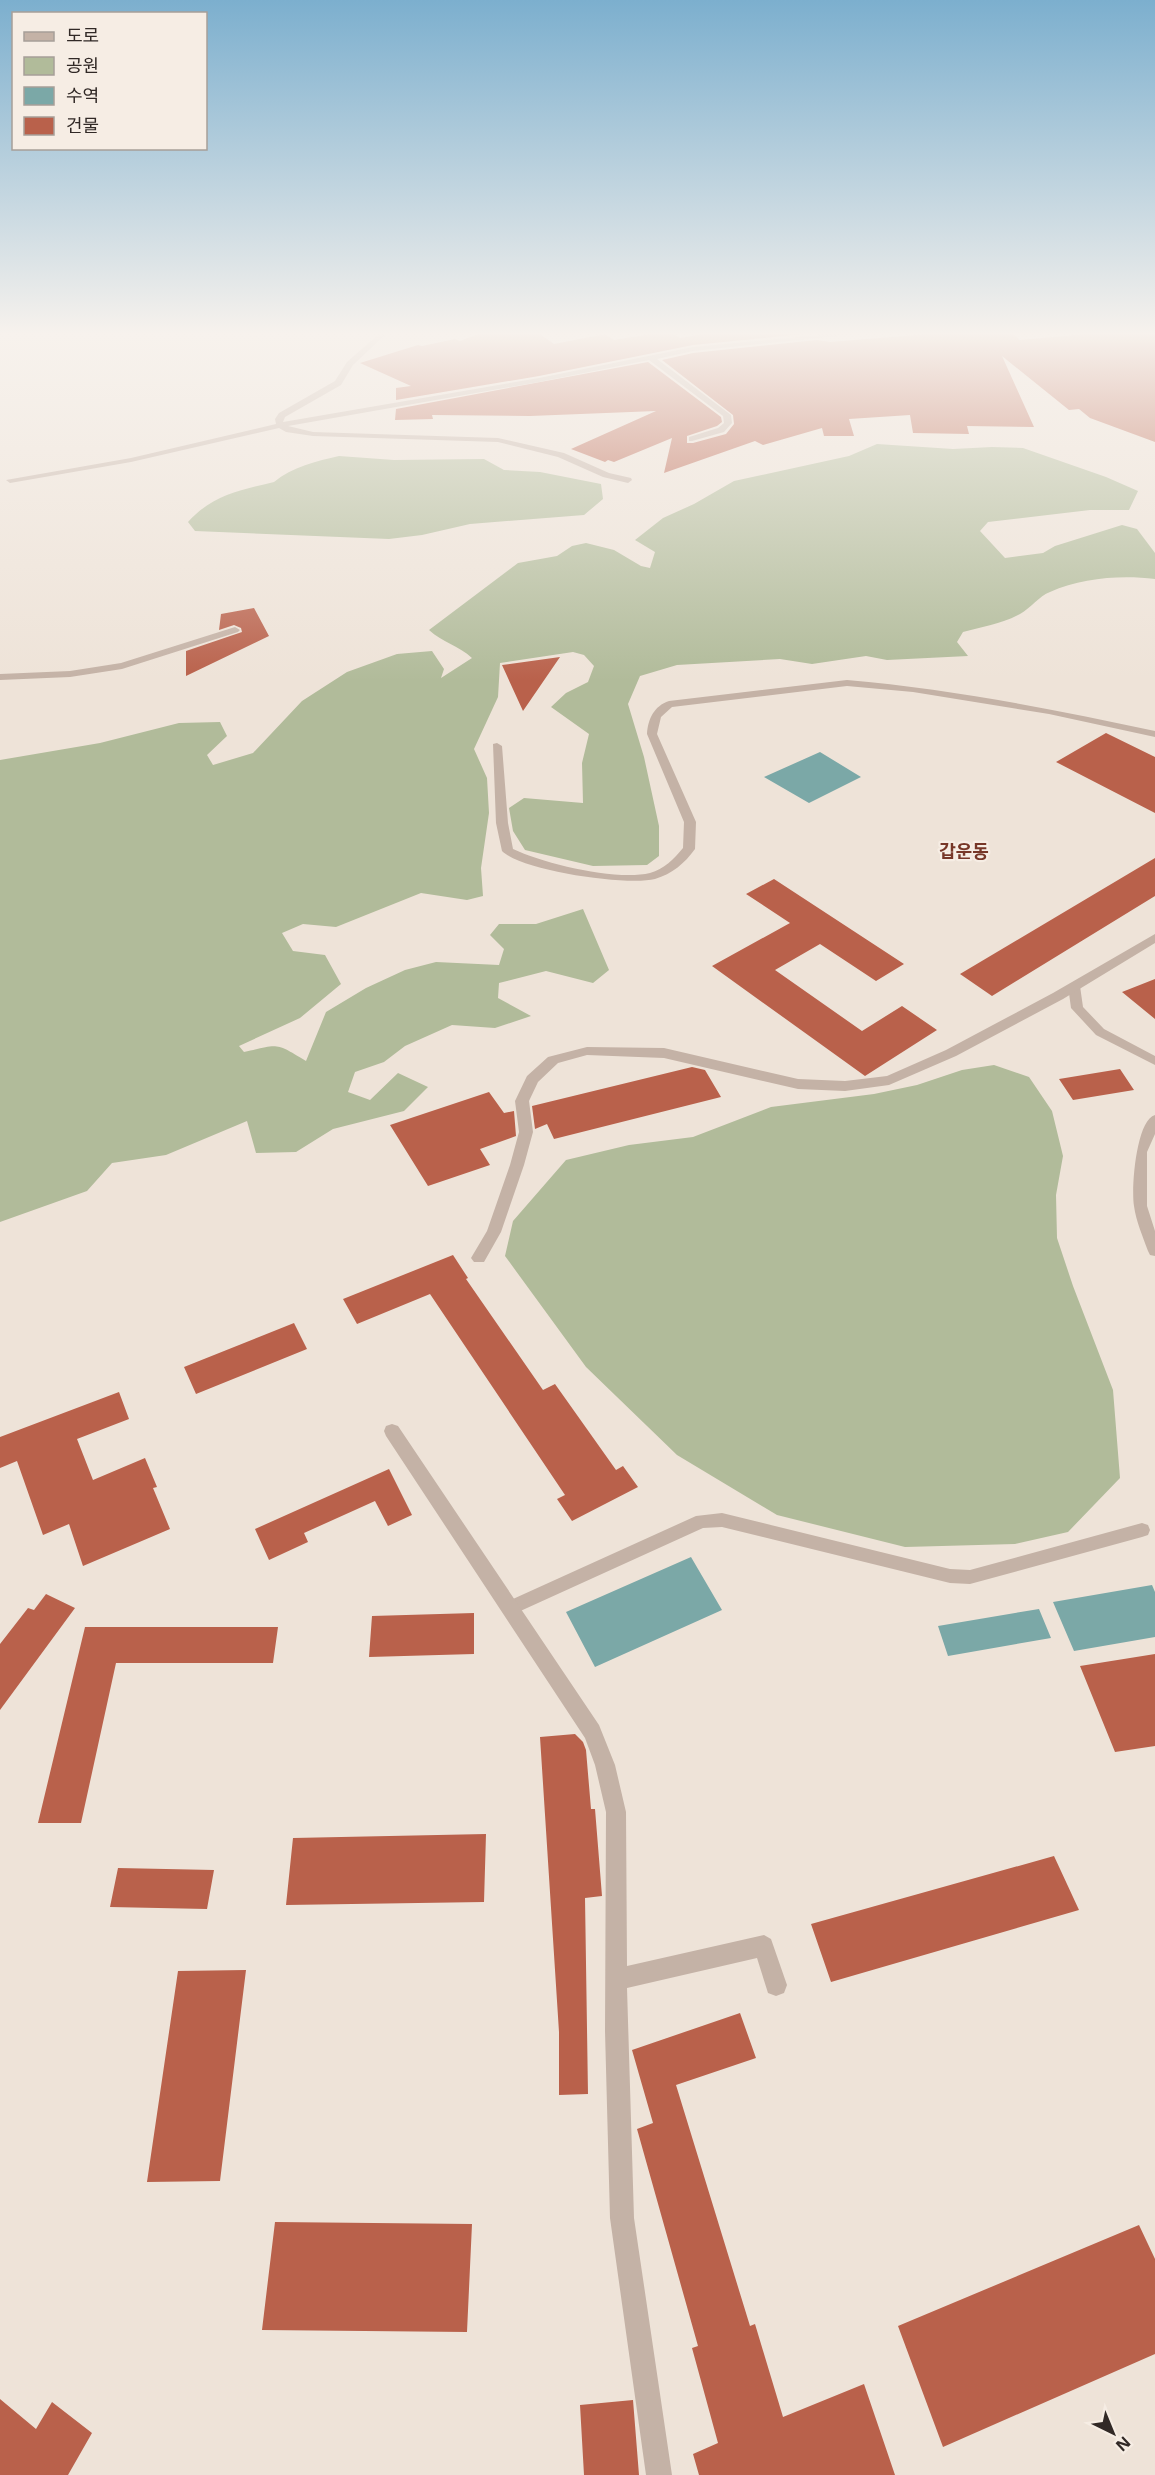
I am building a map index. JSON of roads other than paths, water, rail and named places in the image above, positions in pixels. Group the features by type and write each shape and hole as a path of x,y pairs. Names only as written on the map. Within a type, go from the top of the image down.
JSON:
{"street":[{"path":"0,478 10,480 131,460 174,450"},
{"path":"541,450 561,454 606,475 628,480"},
{"path":"0,486 10,480"},
{"path":"0,677 104,670 138,662 217,633 235,630"},
{"path":"497,746 502,823 508,851 533,863 593,873 650,877 672,868 689,849 690,822 652,734 652,721 658,712 669,704 847,683 913,689 1004,704 1155,734"},
{"path":"479,1258 494,1232 517,1165 526,1132 522,1101 532,1079 553,1060 587,1051 664,1053 798,1084 845,1086 889,1080 951,1053 1074,986 1155,938"},
{"path":"392,1431 592,1732 605,1765 616,1812 616,2031 622,2218 659,2475"},
{"path":"616,1979 764,1946 776,1985"}],"lane":[{"path":"1074,986 1077,1008 1100,1032 1155,1061"},
{"path":"1155,1119 1141,1152 1140,1206 1155,1251"},
{"path":"510,1608 702,1521 722,1520 950,1576 970,1577 1142,1530"}],"water":[{"path":"820,752 861,777 809,803 764,777"},
{"path":"691,1557 722,1610 595,1667 566,1612"},
{"path":"1152,1585 1155,1592 1155,1637 1074,1651 1053,1602"},
{"path":"1039,1609 1051,1638 948,1656 938,1626"}],"district":[{"name":"갑운동","path":"964,852"}]}
